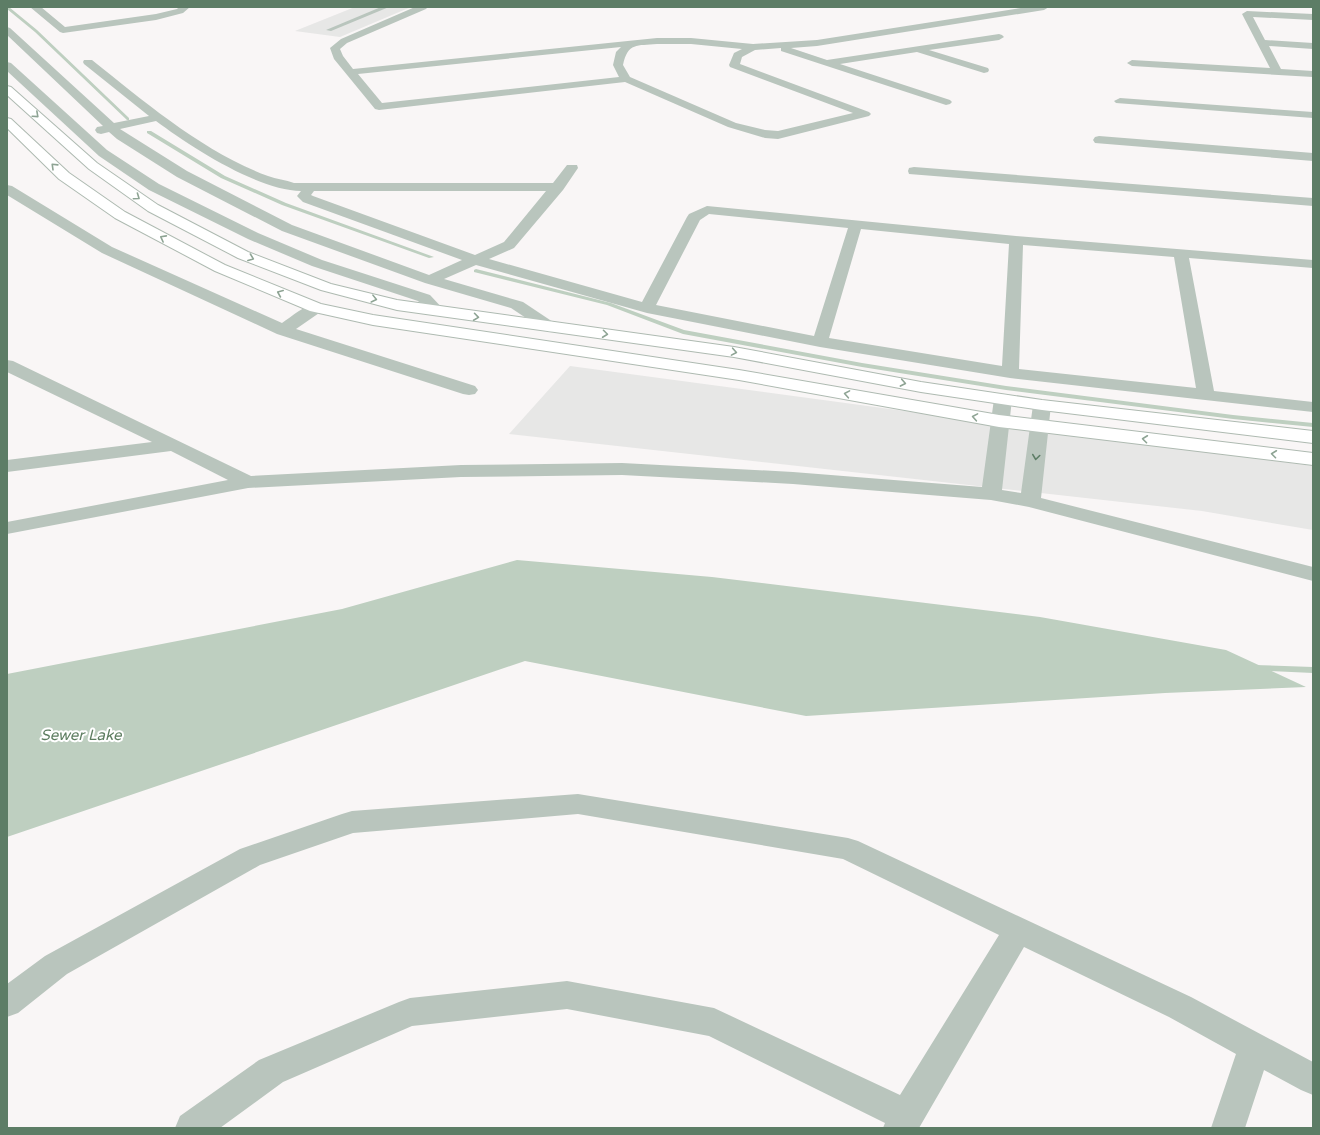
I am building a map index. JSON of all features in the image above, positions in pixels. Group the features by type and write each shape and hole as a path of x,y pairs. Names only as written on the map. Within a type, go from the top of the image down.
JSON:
{"main road":[{"path":"7,89 93,166 153,208 243,255 326,287 397,305 726,351 921,387 1042,405 1313,437"},
{"path":"7,121 64,176 120,215 220,268 316,308 373,320 738,375 999,421 1313,459"}],"street":[{"path":"35,7 63,30 156,17 180,11 185,7"},
{"path":"423,7 344,41 335,48 338,57 379,107 626,79 732,125 765,134 778,135 865,114 734,65 738,55 753,47"},
{"path":"350,72 657,41 691,41 753,47 817,43 1044,7"},
{"path":"147,10 156,17"},
{"path":"1277,72 1247,14 1313,17"},
{"path":"9,34 71,88 121,136 171,168 287,228 430,280 517,305 550,327"},
{"path":"825,63 999,37"},
{"path":"626,79 618,65 621,52 632,43"},
{"path":"1262,43 1313,46"},
{"path":"774,46 946,102"},
{"path":"914,49 984,70"},
{"path":"15,64 40,60"},
{"path":"88,62 158,117 212,153 271,182 309,189 322,187 558,187"},
{"path":"1132,63 1313,74"},
{"path":"15,64 49,92 82,134 103,153 154,187 253,236 317,263 424,298 438,311"},
{"path":"49,92 71,88"},
{"path":"1120,101 1313,115"},
{"path":"60,137 113,128 158,117"},
{"path":"1099,140 1313,157"},
{"path":"136,175 171,168"},
{"path":"430,280 509,245 572,168"},
{"path":"914,171 1313,202"},
{"path":"7,189 106,250 283,330 470,390"},
{"path":"309,189 304,196 308,199 474,260 647,308 820,342 1010,373 1313,407"},
{"path":"216,218 249,208"},
{"path":"647,308 694,217 707,210 1016,240 1313,264"},
{"path":"820,342 856,224"},
{"path":"1010,373 1016,240"},
{"path":"317,263 347,250"},
{"path":"1181,253 1206,395"},
{"path":"283,330 316,308"},
{"path":"7,365 248,482"},
{"path":"991,494 999,421 1003,399"},
{"path":"1030,501 1042,405"},
{"path":"7,466 174,445"},
{"path":"7,528 248,482 461,471 622,469 793,478 991,494 1030,501 1313,574"},
{"path":"7,1004 56,965 250,857 352,822 578,804 848,849 1180,1007 1313,1079"},
{"path":"192,1128 271,1071 410,1012 566,995 714,1022 903,1122 1018,930"},
{"path":"1228,1128 1254,1048"}],"lane":[{"path":"329,30 386,7"},
{"path":"374,12 405,15"},
{"path":"361,17 392,21"}],"shaded area":[{"path":"355,7 411,7 340,37 295,31"},
{"path":"570,366 1313,466 1313,530 1202,511 509,434"}],"water":[{"name":"Sewer Lake","path":"517,560 712,577 1040,617 1226,650 1306,687 1165,693 806,716 525,661 7,837 7,674 342,609"}],"waterway":[{"path":"7,7 36,31 128,119"},
{"path":"149,132 223,177 284,204 431,257"},
{"path":"476,271 609,304 683,332 862,365 1006,388 1233,417 1313,425"},
{"path":"1254,668 1313,670"}]}
